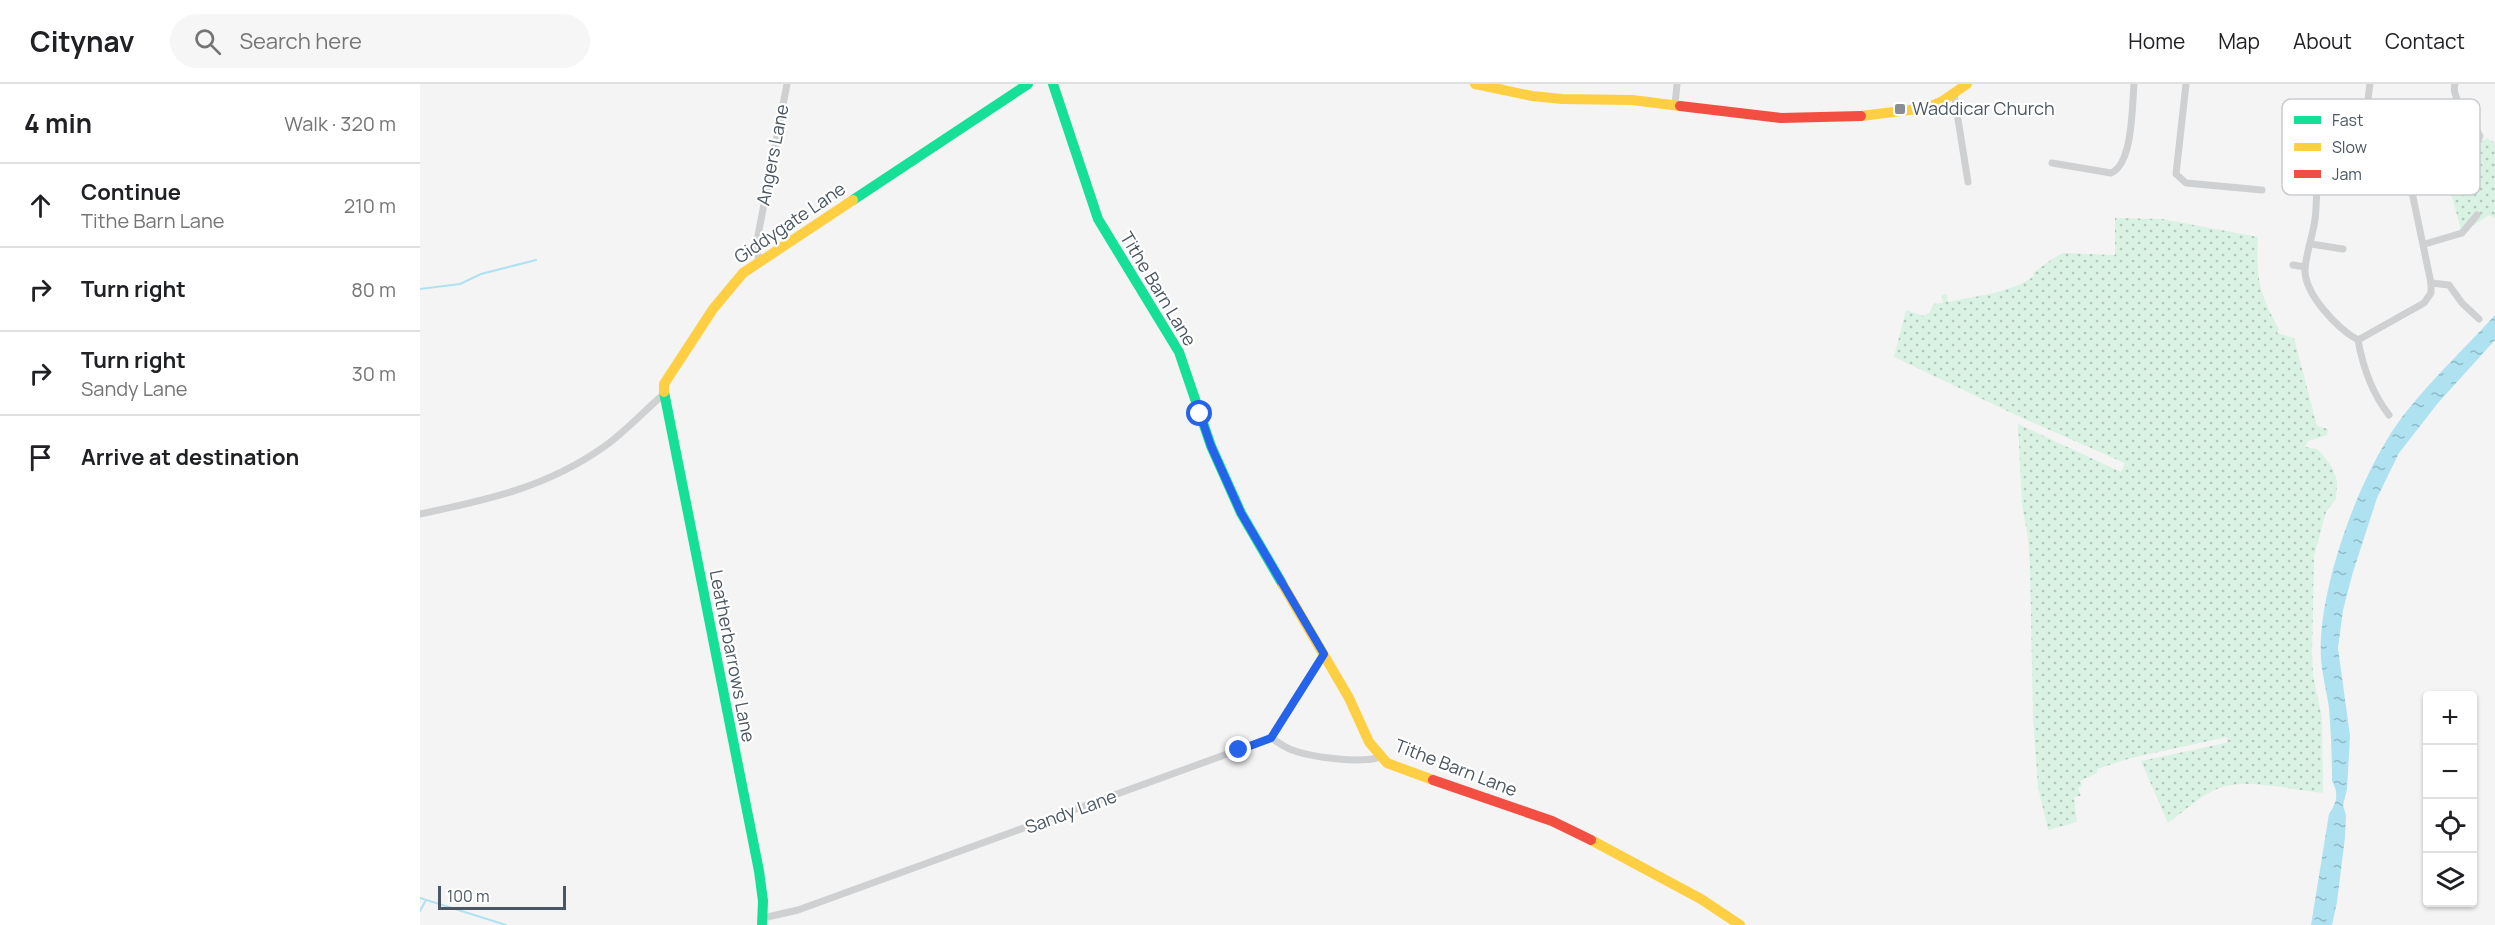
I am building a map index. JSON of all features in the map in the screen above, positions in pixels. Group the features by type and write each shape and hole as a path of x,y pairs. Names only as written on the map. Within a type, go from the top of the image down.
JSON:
{"street":[{"name":"Angers Lane","path":"759,260 756,246 787,84"},
{"name":"Giddygate Lane","path":"420,514 498,497 547,479 579,463 606,445 664,394 668,377 713,309 743,273 759,260 1028,84"},
{"name":"Tithe Barn Lane","path":"1053,84 1098,219 1179,352 1211,446 1241,513 1324,654 1349,698 1369,742 1380,757 1387,763 1444,785 1552,821 1701,899 1740,925"},
{"path":"1475,84 1532,96 1632,100 1781,118 1817,119 1926,108 1954,94 1967,84"},
{"path":"1675,105 1677,84"},
{"path":"2052,163 2111,173 2117,170 2127,151 2134,84"},
{"path":"2186,84 2176,174 2186,183 2262,190"},
{"path":"2368,99 2370,84"},
{"path":"2455,84 2454,95 2457,99"},
{"path":"1954,94 1968,182"},
{"path":"2317,195 2311,244 2305,267 2308,286 2314,297 2348,334 2358,340 2361,358 2376,398 2390,415"},
{"path":"2358,340 2424,303 2431,292 2432,283 2413,195"},
{"path":"2424,244 2455,237 2462,233 2477,215"},
{"path":"2311,244 2343,249"},
{"path":"2293,265 2305,267"},
{"path":"2432,283 2449,285 2462,303 2479,319"},
{"name":"Leatherbarrows Lane","path":"664,394 759,871 764,901 763,922"},
{"path":"1324,654 1271,738 1291,750 1305,754 1364,760 1380,757"},
{"name":"Sandy Lane","path":"763,922 1271,738"}],"green space":[{"path":"2487,138 2495,143 2495,218 2489,215 2462,233 2452,195 2480,195 2480,142"},
{"path":"2115,218 2162,219 2258,237 2258,274 2267,306 2279,329 2277,333 2294,338 2317,426 2328,429 2327,435 2308,441 2305,447 2317,449 2322,454 2332,467 2337,481 2336,499 2326,512 2314,556 2312,654 2313,675 2322,718 2323,793 2256,784 2230,785 2206,795 2168,823 2141,761 2221,744 2227,742 2227,737 2131,758 2097,769 2097,773 2080,781 2082,786 2078,788 2081,796 2074,797 2077,822 2048,830 2038,787 2033,718 2030,566 2022,505 2018,424 2121,472 2125,463 2018,416 1894,357 1906,310 1924,316 1930,312 1933,304 1943,303 1942,295 1947,294 1948,302 2015,286 2034,276 2033,273 2063,253 2115,255"}],"water":[{"path":"2495,315 2495,340 2438,403 2399,453 2377,498 2353,572 2343,610 2338,648 2350,736 2347,789 2343,805 2346,815 2345,837 2332,925 2311,925 2329,814 2336,798 2336,790 2332,781 2329,708 2322,671 2322,630 2326,598 2345,529 2374,464 2406,412"}],"waterway":[{"path":"420,289 460,284 481,274 536,260"},
{"path":"420,898 506,925"},
{"path":"420,911 426,900"}],"traffic: fast":[{"path":"853,200 1028,84"},
{"path":"1053,84 1098,219 1179,352 1211,446 1241,513 1283,585"},
{"path":"664,392 759,871 763,901 762,925"}],"traffic: slow":[{"path":"1475,84 1532,96 1632,100 1680,106"},
{"path":"1861,116 1926,108 1941,102 1967,84"},
{"path":"664,392 664,384 713,309 743,273 853,200"},
{"path":"1283,585 1349,698 1369,742 1387,763 1433,780"},
{"path":"1591,840 1701,899 1740,925"}],"traffic: jam":[{"path":"1680,106 1781,118 1861,116"},
{"path":"1433,780 1552,821 1591,840"}],"place":[{"name":"Waddicar Church","path":"1900,109"}],"route":[{"path":"1200,414 1225,480 1241,513 1324,654 1271,738 1239,750"}]}
